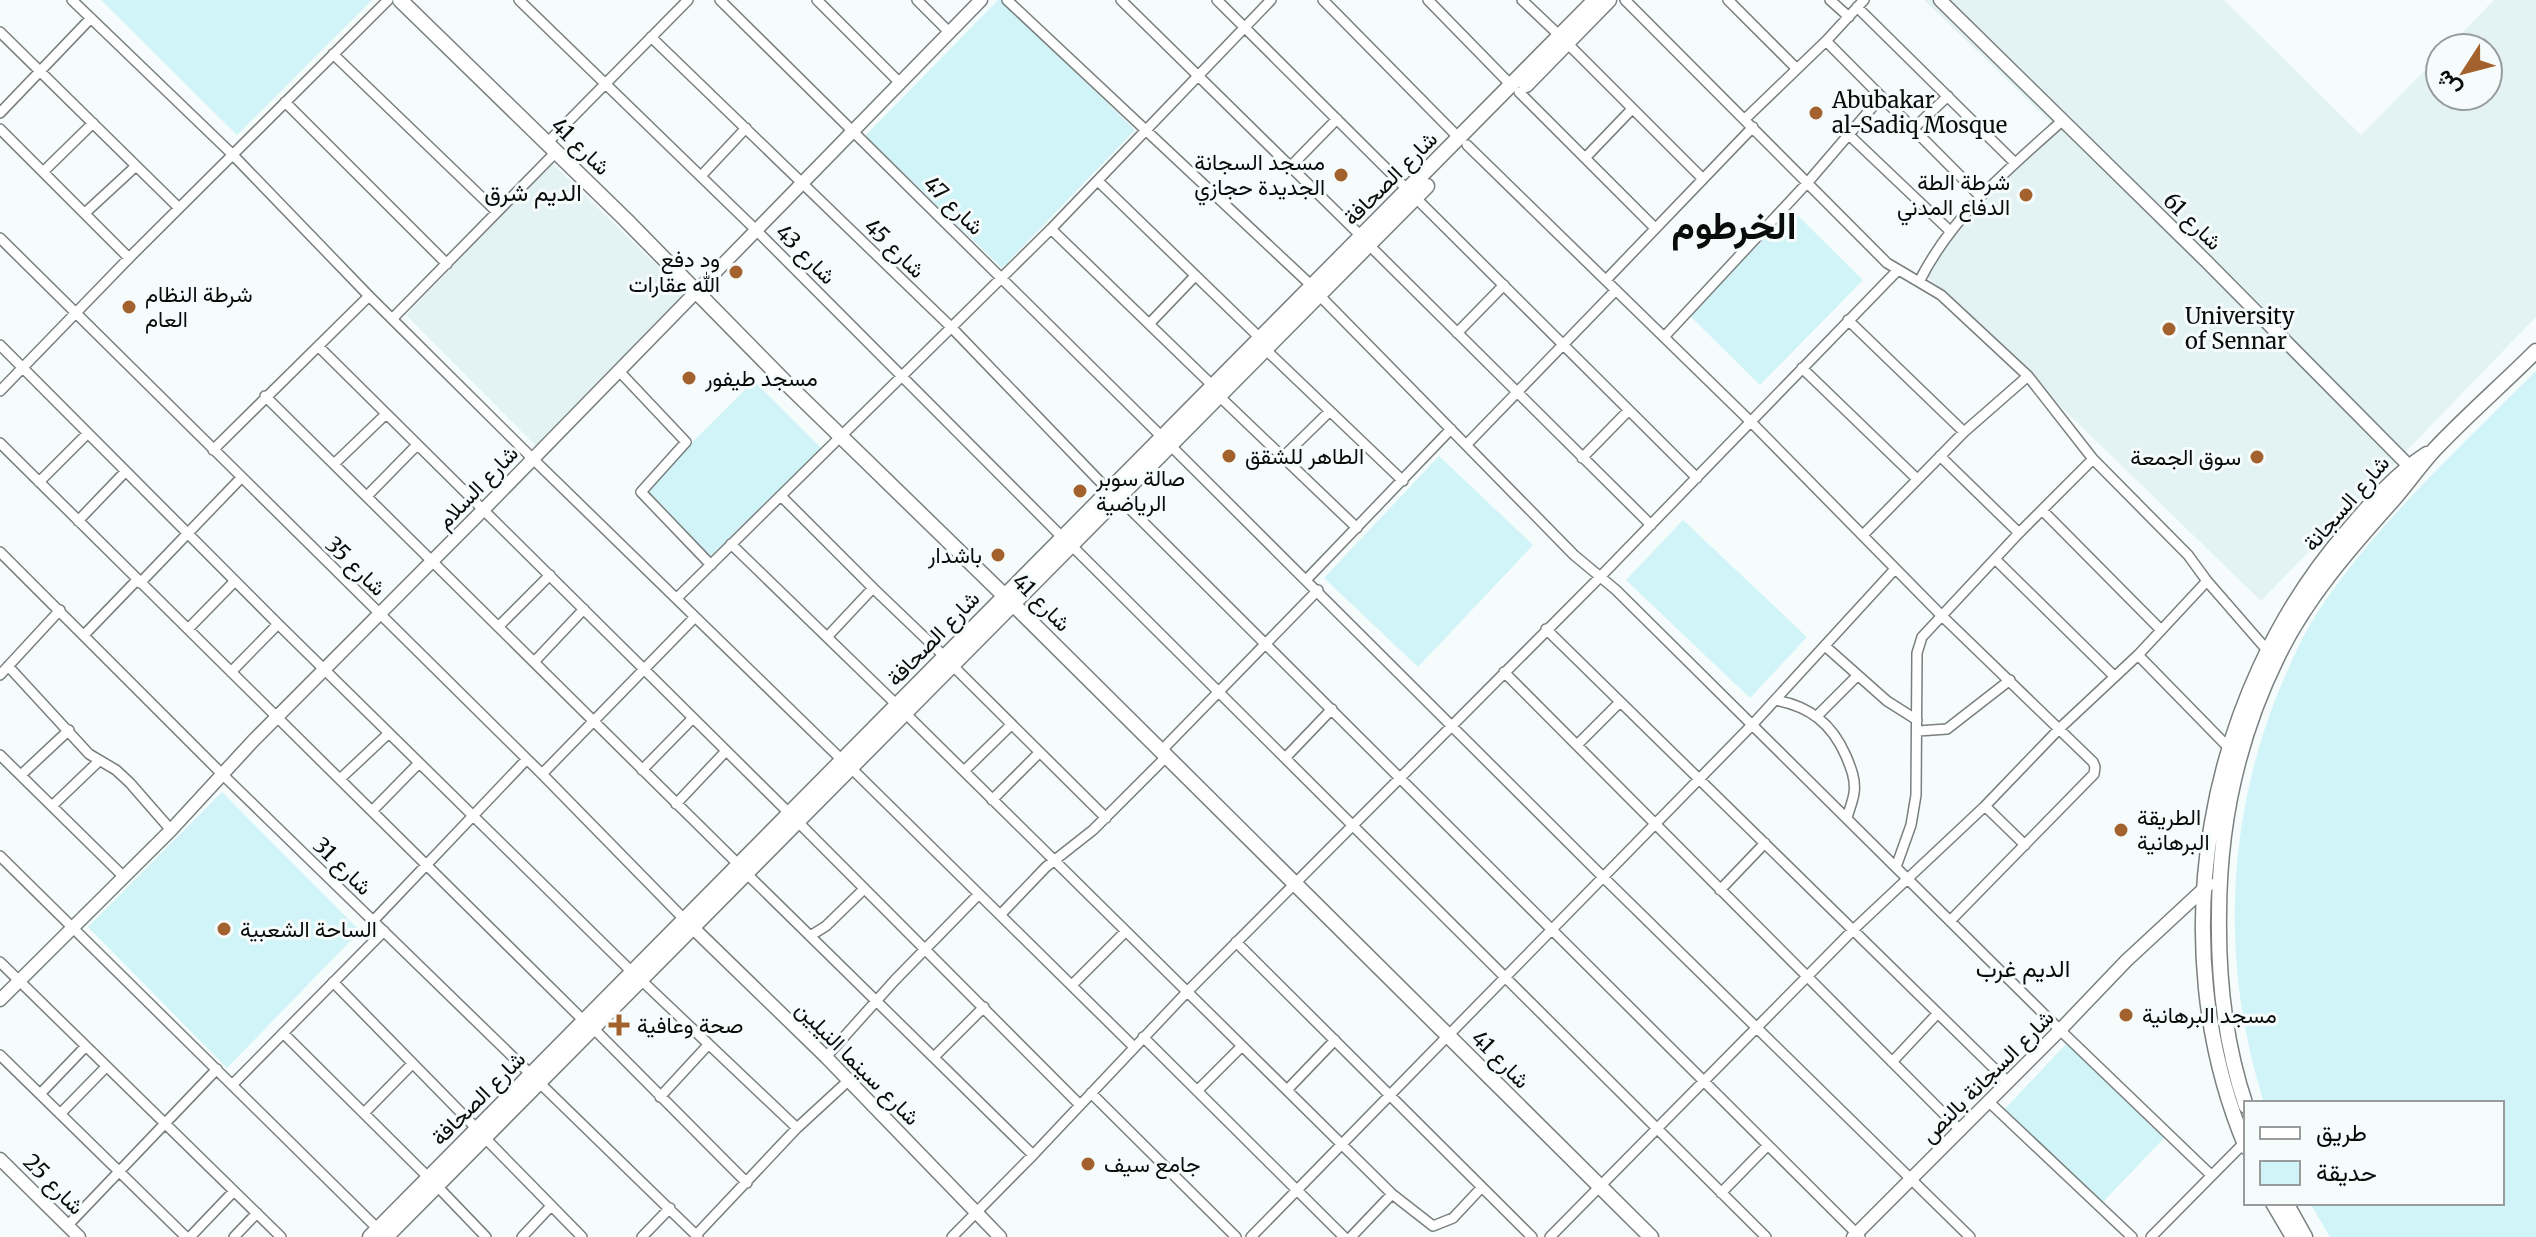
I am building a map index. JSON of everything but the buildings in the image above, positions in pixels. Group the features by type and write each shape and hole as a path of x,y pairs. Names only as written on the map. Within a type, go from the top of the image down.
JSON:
{"main road":[{"name":"شارع 41","path":"400,0 1651,1237"},
{"name":"شارع الصحافة","path":"1564,40 1595,0"},
{"name":"شارع الصحافة","path":"381,1235 1564,40 1609,0"},
{"name":"شارع السجانة","path":"2244,1142 2224,1081 2212,1030 2204,946 2204,887 2211,832 2229,748 2240,714 2267,650 2296,600 2333,547 2536,351"},
{"name":"شارع السجانة","path":"2244,1101 2224,1013 2219,878 2232,786 2252,718 2278,655 2343,555 2413,470"},
{"path":"2274,1205 2293,1237"},
{"path":"2287,1205 2305,1237"}],"street":[{"path":"72,0 232,154 532,458 1134,1047"},
{"path":"0,391 388,0"},
{"name":"شارع 43","path":"519,0 755,229 1766,1237"},
{"path":"393,318 497,212 606,83 688,0"},
{"name":"شارع 47","path":"720,0 1970,1237"},
{"path":"817,0 899,82"},
{"path":"917,0 949,32"},
{"name":"شارع السلام","path":"0,1000 171,830 277,717 981,0"},
{"path":"1007,0 1316,291 1574,555 1601,576 2211,1175"},
{"path":"1121,0 1651,525"},
{"path":"1217,0 1697,478"},
{"path":"677,598 1051,229 1271,0"},
{"path":"1323,0 1751,422 1941,615 2093,762 2094,774 1950,921"},
{"path":"1428,0 1655,228"},
{"path":"1522,0 1702,178"},
{"path":"1625,0 1864,242 1897,271 1951,303 2028,376 2093,459 2188,555 2267,650"},
{"path":"1830,0 1849,17"},
{"name":"شارع 61","path":"1940,0 2413,470"},
{"path":"1731,1 1797,69"},
{"path":"1606,280 1861,3 2015,163"},
{"path":"0,113 91,18"},
{"path":"0,32 179,208"},
{"name":"شارع 45","path":"651,37 951,327 1114,495 1332,709 1857,1236"},
{"path":"1826,41 1981,197"},
{"path":"333,54 497,212"},
{"path":"1913,129 1948,96"},
{"path":"1664,337 1808,182 1881,97"},
{"path":"285,102 447,264"},
{"path":"1585,158 1632,109"},
{"path":"1291,166 1337,119"},
{"path":"1919,282 1950,231 2015,163 2062,121"},
{"path":"44,171 93,123"},
{"path":"701,176 746,128"},
{"path":"0,129 129,258"},
{"path":"1848,134 1950,231"},
{"path":"85,213 136,166"},
{"path":"1098,181 1403,481"},
{"path":"1051,229 1357,528"},
{"name":"شارع 35","path":"0,238 527,759 689,924"},
{"path":"952,1237 1187,992 1601,576 1897,271"},
{"path":"1150,323 1195,276"},
{"path":"1457,333 1504,285"},
{"path":"1467,444 1616,290"},
{"path":"213,450 369,296"},
{"path":"1848,320 1964,432"},
{"path":"0,345 419,763 636,976 797,1128"},
{"path":"319,347 1080,1105"},
{"path":"1802,368 1917,479"},
{"path":"618,370 686,442 641,492 711,565"},
{"path":"1863,535 1964,432 2028,376"},
{"path":"265,396 1033,1155"},
{"path":"1582,458 1629,410"},
{"path":"1283,457 1330,411"},
{"path":"334,464 386,414"},
{"path":"1307,579 1451,429"},
{"path":"39,482 87,434"},
{"path":"0,443 747,1183"},
{"path":"367,496 417,445"},
{"path":"1940,456 2019,533"},
{"path":"1896,867 1915,805 1917,653 1922,637 2093,459"},
{"path":"78,521 125,472"},
{"path":"84,635 241,478"},
{"path":"781,496 1106,818"},
{"path":"2042,510 2161,630"},
{"path":"731,544 828,636 1392,1194 1433,1226 1453,1218 1482,1187"},
{"name":"شارع 31","path":"0,552 222,774 697,1236"},
{"path":"1995,559 2114,676"},
{"path":"1251,1237 1700,779 1895,569"},
{"path":"499,626 550,575"},
{"path":"188,629 235,581"},
{"path":"1550,1237 1853,930 1985,806 2060,728 2138,655 2207,581"},
{"path":"828,636 873,588"},
{"path":"1000,915 1053,861 1106,818 1218,692 1318,590"},
{"path":"534,662 584,609"},
{"path":"0,675 60,610"},
{"path":"542,774 695,617"},
{"path":"231,672 278,624"},
{"path":"1546,629 2008,1082"},
{"path":"1825,646 1918,725 1947,729 2010,680"},
{"path":"2138,655 2229,748"},
{"path":"8,666 89,754 116,770 171,830"},
{"path":"1504,672 1961,1131"},
{"path":"1817,716 1857,676"},
{"path":"1775,700 1797,705 1817,716 1836,735 1853,774 1854,793 1847,818"},
{"path":"1577,745 1620,702"},
{"path":"1286,757 1332,709"},
{"path":"642,770 693,718"},
{"path":"964,771 1011,725"},
{"path":"21,775 69,730"},
{"path":"340,779 389,733"},
{"path":"676,804 726,751"},
{"path":"992,800 1039,753"},
{"path":"0,755 124,877"},
{"path":"373,921 527,759"},
{"path":"52,806 99,761"},
{"path":"372,811 419,763"},
{"path":"1985,806 2025,845"},
{"path":"1720,890 1765,843"},
{"path":"0,856 381,1235"},
{"name":"شارع السجانة بالنص","path":"1857,1236 2126,961 2204,887 2219,878"},
{"path":"810,936 826,926 864,889"},
{"path":"826,1057 979,894"},
{"name":"شارع سينما النيلين","path":"689,924 826,1057 1000,1237"},
{"path":"232,1085 384,931"},
{"path":"1072,985 1125,932"},
{"path":"1236,942 1532,1237"},
{"path":"0,962 281,1237"},
{"path":"333,982 582,1237"},
{"path":"935,1056 984,1007"},
{"path":"1892,1062 1938,1013"},
{"path":"283,1033 486,1237"},
{"path":"1143,1037 1344,1237"},
{"path":"1288,1089 1335,1040"},
{"path":"660,1097 708,1045"},
{"path":"40,1094 86,1046"},
{"path":"1197,1091 1242,1046"},
{"path":"0,1055 188,1237 234,1191"},
{"path":"364,1113 412,1064"},
{"path":"60,1114 106,1067"},
{"path":"68,1225 217,1069"},
{"path":"697,1236 797,1128 848,1081"},
{"path":"1091,1093 1236,1237"},
{"path":"1989,1102 2132,1237"},
{"path":"1721,1193 1768,1145"},
{"path":"2158,1235 2211,1175 2244,1146"},
{"name":"شارع 25","path":"0,1159 79,1237"},
{"path":"1351,1237 1392,1194"},
{"path":"522,1237 551,1206"},
{"path":"642,1237 670,1208"},
{"path":"234,1237 257,1213"}],"shaded area":[{"path":"1924,0 2224,0 2361,135 2424,71 2424,112 2504,112 2504,32 2463,32 2494,0 2536,0 2536,317 2261,601 1920,270 2057,128"},
{"path":"552,163 688,296 537,447 406,315"}],"green space":[{"path":"101,0 372,0 237,135"},
{"path":"998,0 1135,130 1002,268 865,136"},
{"path":"1792,210 1863,280 1760,385 1689,315"},
{"path":"2536,371 2536,1237 2330,1237 2311,1205 2504,1205 2504,1101 2263,1101 2250,1053 2236,952 2238,850 2258,749 2275,700 2299,645 2340,580 2392,517"},
{"path":"754,381 821,448 709,558 642,492"},
{"path":"1439,456 1533,545 1418,667 1324,578"},
{"path":"1683,520 1807,637 1750,698 1626,580"},
{"name":"الساحة الشعبية","path":"222,792 360,931 227,1068 88,927"},
{"path":"2067,1043 2166,1136 2101,1204 2003,1111"}],"place":[{"name":"Abubakar al-Sadiq Mosque","path":"1816,113"},
{"name":"مسجد السجانة الجديدة حجازي","path":"1341,175"},
{"name":"شرطة الطة الدفاع المدني","path":"2026,195"},
{"name":"ود دفع الله عقارات","path":"736,272"},
{"name":"شرطة النظام العام","path":"129,307"},
{"name":"University of Sennar","path":"2169,329"},
{"name":"مسجد طيفور","path":"689,378"},
{"name":"الطاهر للشقق","path":"1229,456"},
{"name":"سوق الجمعة","path":"2257,457"},
{"name":"صالة سوبر الرياضية","path":"1080,491"},
{"name":"باشدار","path":"998,555"},
{"name":"الطريقة البرهانية","path":"2121,830"},
{"name":"الساحة الشعبية","path":"224,929"},
{"name":"مسجد البرهانية","path":"2126,1015"},
{"name":"صحة وعافية","path":"619,1025"},
{"name":"جامع سيف","path":"1088,1164"}],"district":[{"name":"الديم شرق","path":"533,192"},
{"name":"الخرطوم","path":"1734,225"},
{"name":"الديم غرب","path":"2023,968"}]}
